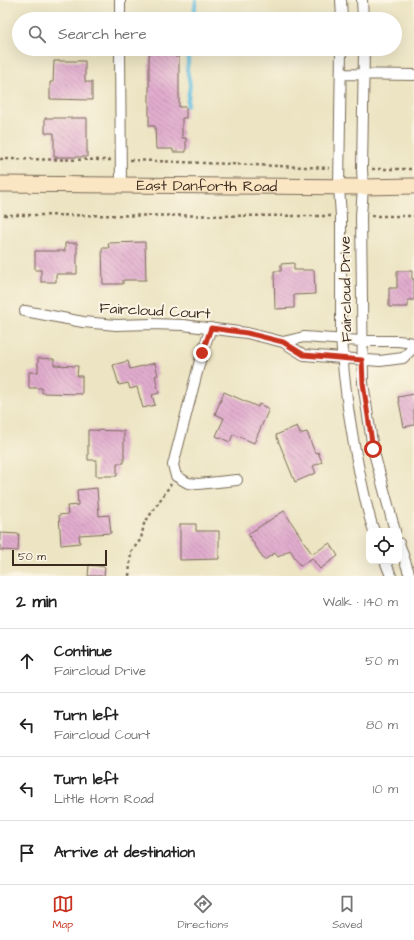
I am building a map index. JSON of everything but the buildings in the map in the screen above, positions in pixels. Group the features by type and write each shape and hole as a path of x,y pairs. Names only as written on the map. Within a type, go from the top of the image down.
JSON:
{"street":[{"path":"120,0 120,12"},
{"path":"341,0 342,12"},
{"path":"362,0 363,12"},
{"path":"120,56 121,185"},
{"name":"Faircloud Drive","path":"341,56 339,187 341,216 342,358 347,408 373,528"},
{"name":"Faircloud Drive","path":"364,56 361,216 363,383 373,449 394,528"},
{"path":"341,74 414,75"},
{"name":"East Danforth Road","path":"0,184 339,187 414,186"},
{"name":"Faircloud Court","path":"25,311 82,322 116,325 160,324 211,328 247,333 283,342 304,355 380,361 403,358 414,347"},
{"path":"211,328 202,353 173,465 176,476 188,483 198,484 237,480"},
{"name":"Faircloud Court","path":"283,342 304,337 414,343"},
{"path":"402,552 410,576"},
{"path":"386,564 391,576"}],"path":[{"path":"0,159 121,160 339,168"},
{"path":"362,169 414,169"},
{"path":"4,215 341,216"},
{"path":"361,216 414,216"},
{"path":"129,576 131,552 141,540 144,524 176,476"}],"waterway":[{"path":"194,12 196,0"},
{"path":"187,106 190,85 187,69 189,56"}],"route":[{"path":"202,353 211,328 247,333 283,342 304,355 362,360 363,383 373,449"}]}
